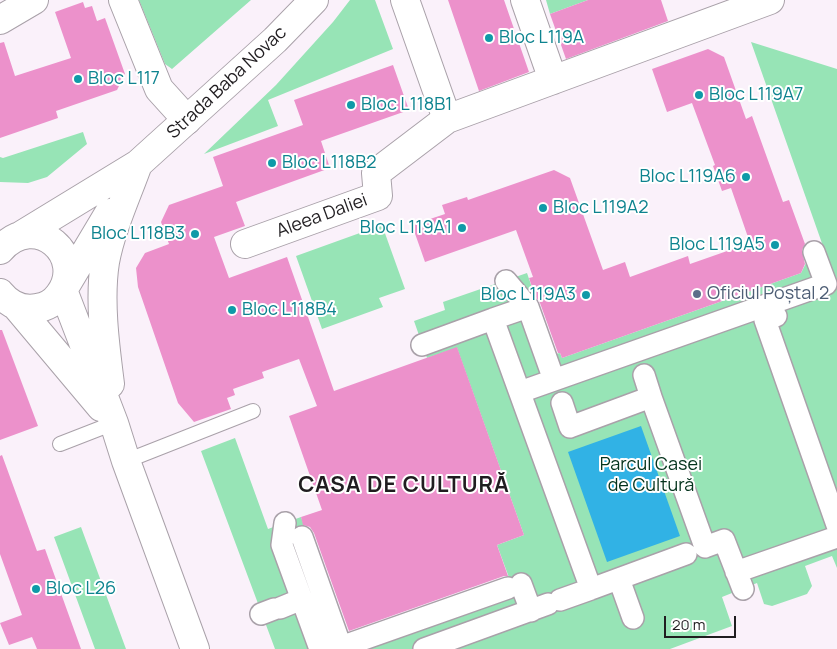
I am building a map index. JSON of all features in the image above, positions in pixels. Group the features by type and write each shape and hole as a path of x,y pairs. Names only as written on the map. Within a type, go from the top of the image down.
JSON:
{"main road":[{"path":"0,20 34,0"},
{"path":"123,0 159,89 187,120"},
{"name":"Strada Baba Novac","path":"10,243 138,164 275,40 314,0"},
{"path":"405,0 447,119"},
{"path":"525,0 553,80"},
{"name":"Aleea Daliei","path":"245,244 378,196 376,173 447,119 770,0"},
{"path":"114,423 105,341 104,270 112,234 138,164"},
{"name":"Strada Baba Novac","path":"8,300 27,309 43,307 57,298 138,164"},
{"path":"10,243 29,234 38,235 55,243 65,258 68,267 65,287 195,649"},
{"path":"8,300 114,423"}],"street":[{"path":"520,392 826,284 814,252"},
{"path":"506,281 528,306 554,380"},
{"path":"422,345 528,306"},
{"path":"776,316 765,320 830,484 837,525"},
{"path":"493,319 520,392 544,436 591,589"},
{"path":"644,374 705,547 724,540 739,581 815,553 837,537"},
{"path":"562,403 570,426 651,397"},
{"path":"285,523 282,545 320,649"},
{"path":"302,537 341,647 515,586 546,605"},
{"path":"435,647 686,554"},
{"path":"619,579 633,618"},
{"path":"272,610 302,600"}],"lane":[{"path":"126,461 253,412"},
{"path":"60,444 114,423"}],"green space":[{"path":"139,0 251,0 172,69 165,64"},
{"path":"350,0 375,0 393,49 268,100 278,126 204,154 276,85 333,22"},
{"path":"546,0 588,0 550,14"},
{"name":"Parcul Casei de Cultură","path":"751,42 837,69 837,568 832,556 805,566 812,586 807,594 772,606 764,604 757,583 722,597 732,626 670,649 275,649 201,451 235,438 268,529 301,517 345,642 511,583 497,545 524,535 457,348 427,358 414,321 445,310 443,302 527,273 555,354 560,353 562,358 801,273 809,257 824,249"},
{"path":"83,132 87,144 47,177 28,183 0,182 0,157 3,158"},
{"path":"382,225 405,289 379,298 383,307 322,329 296,256"},
{"path":"81,527 126,649 95,649 54,537"}],"water":[{"path":"641,426 680,536 607,562 568,452"}],"building":[{"name":"Bloc L119A","path":"448,0 504,0 529,72 479,91"},
{"path":"588,0 661,0 668,21 566,59 550,14"},
{"name":"Bloc L117","path":"83,2 85,8 92,6 97,21 105,18 125,74 117,90 56,111 58,118 0,138 0,43 4,42 15,76 71,58 55,12"},
{"path":"708,49 724,57 746,119 752,116 783,202 789,200 805,244 802,250 805,264 801,273 562,358 560,353 558,353 540,303 535,296 529,278 533,277 516,230 425,262 412,225 445,214 442,205 467,197 468,200 554,170 570,178 603,270 625,262 630,277 688,256 690,264 750,243 731,188 722,191 713,166 715,165 692,103 667,112 652,69"},
{"path":"393,65 409,110 321,141 330,168 236,202 245,226 214,237 229,278 287,257 334,391 457,347 524,535 497,545 508,576 349,631 314,533 310,527 303,525 301,517 322,510 289,416 317,406 299,359 262,372 264,378 233,389 235,395 227,398 231,409 194,422 178,403 138,287 136,268 145,253 169,244 161,222 169,205 223,186 213,157 303,125 294,100"},
{"path":"0,330 2,330 38,426 0,440"},
{"name":"Bloc L26","path":"2,455 37,551 45,549 81,649 37,649 32,637 9,645 0,623 22,615 0,554 0,456"}],"place":[{"name":"Bloc L119A","path":"489,38"},
{"name":"Bloc L117","path":"78,79"},
{"name":"Bloc L119A7","path":"699,95"},
{"name":"Bloc L118B1","path":"351,105"},
{"name":"Bloc L118B2","path":"272,163"},
{"name":"Bloc L119A6","path":"746,177"},
{"name":"Bloc L119A2","path":"543,208"},
{"name":"Bloc L119A1","path":"462,228"},
{"name":"Bloc L118B3","path":"195,234"},
{"name":"Bloc L119A5","path":"775,245"},
{"name":"Oficiul Poștal 2","path":"697,294"},
{"name":"Bloc L119A3","path":"586,295"},
{"name":"Bloc L118B4","path":"232,310"},
{"name":"Bloc L26","path":"36,589"}],"district":[{"name":"CASA DE CULTURĂ","path":"404,486"}]}
